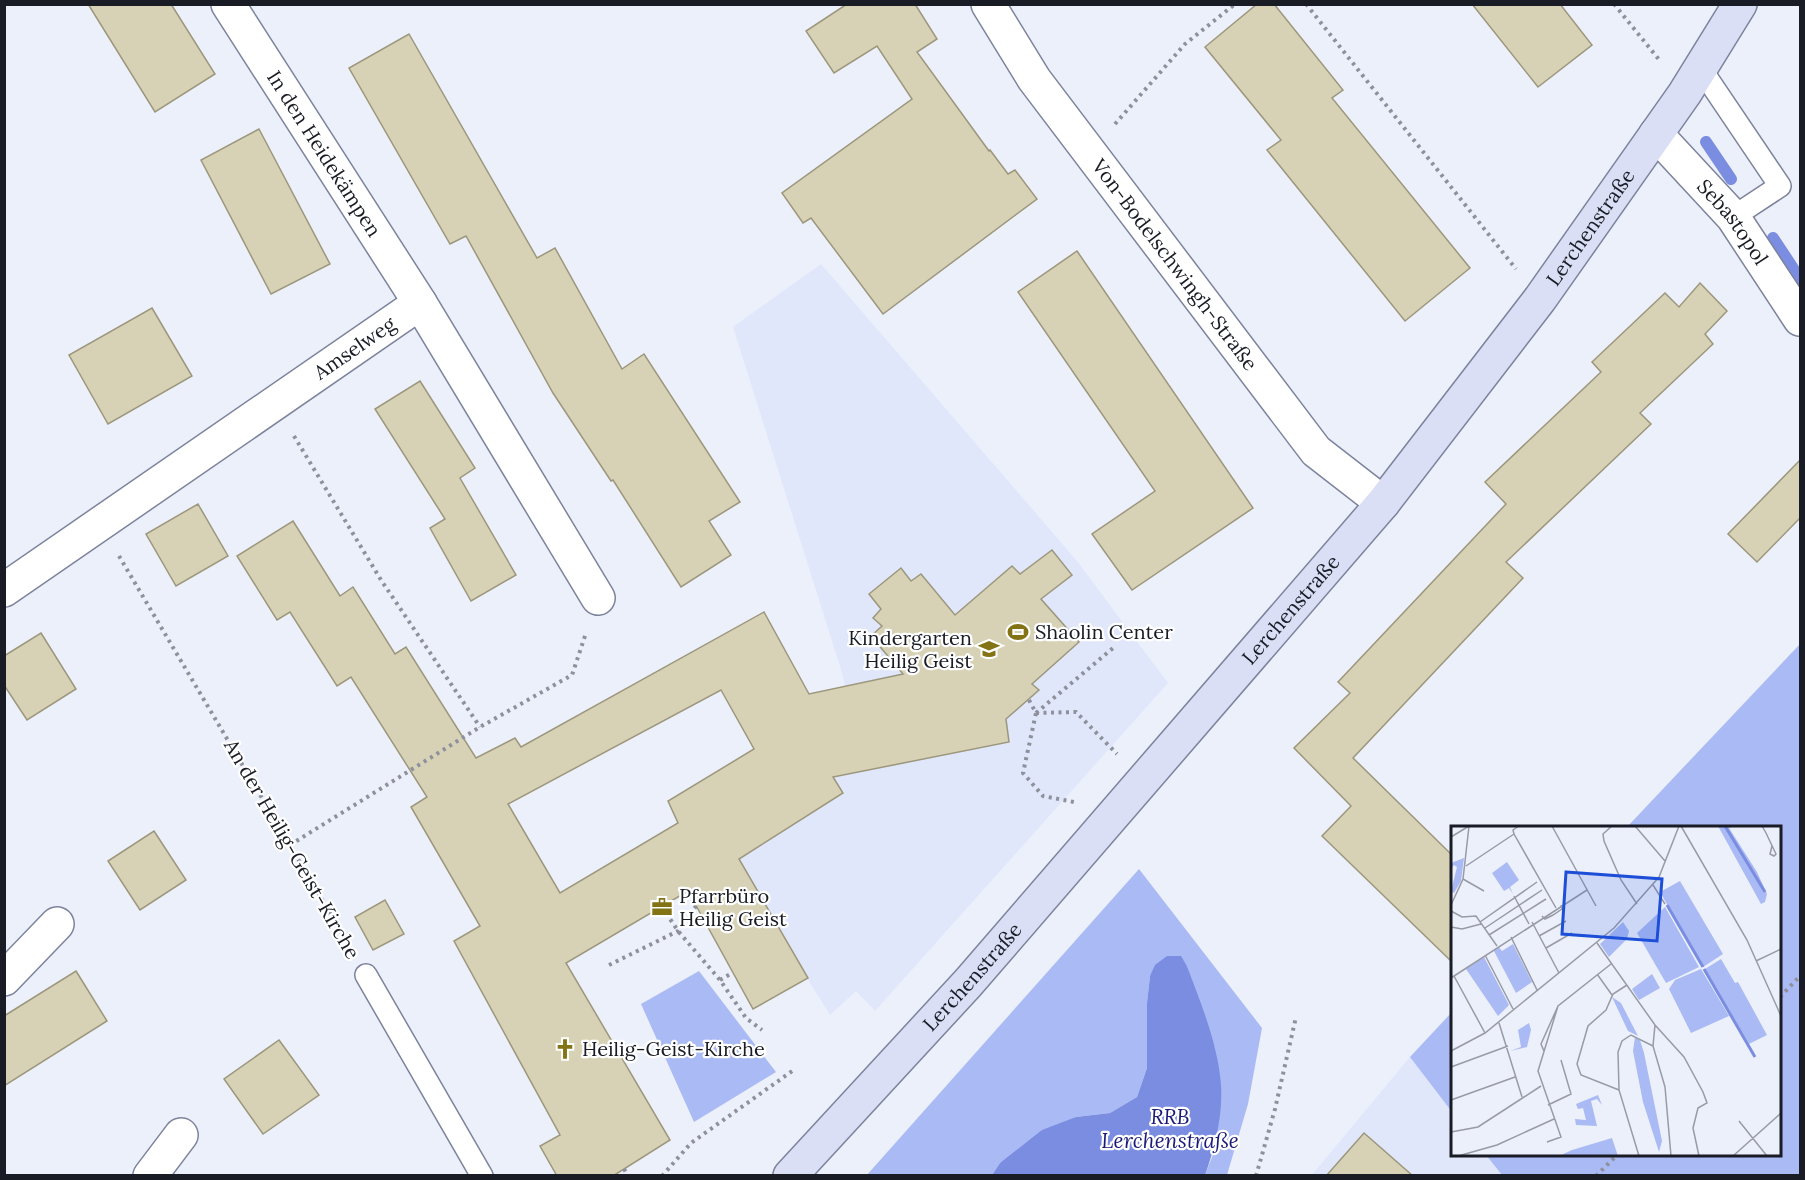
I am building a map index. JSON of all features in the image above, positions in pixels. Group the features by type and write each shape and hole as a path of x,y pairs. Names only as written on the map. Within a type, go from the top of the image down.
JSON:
{"street":[{"name":"In den Heidekämpen","path":"228,4 420,303"},
{"name":"Von-Bodelschwingh-Straße","path":"988,4 1034,79 1316,451 1383,503"},
{"name":"Lerchenstraße","path":"790,1176 968,983 1383,503 1540,300 1693,81 1740,4"},
{"name":"Sebastopol","path":"1656,134 1734,217 1800,319"},
{"name":"Amselweg","path":"4,590 420,303"},
{"path":"420,303 598,598"},
{"path":"4,979 57,924"},
{"path":"150,1176 181,1135"}],"lane":[{"path":"1693,81 1780,186 1734,217"},
{"name":"An der Heilig-Geist-Kirche","path":"366,975 482,1176"}],"path":[{"path":"1090,153 1185,44 1235,4"},
{"path":"1306,4 1540,300"},
{"path":"1614,4 1693,81"},
{"path":"275,405 381,580 480,727"},
{"name":"An der Heilig-Geist-Kirche","path":"100,524 366,975"},
{"path":"290,845 480,727 572,675 598,598"},
{"path":"1099,829 1075,803 1043,796 1023,773 1036,713 1113,648"},
{"path":"1029,700 1036,713"},
{"path":"1036,713 1076,712 1111,747 1141,783"},
{"path":"609,964 678,930 696,906"},
{"path":"662,907 720,980 746,1018 762,1030"},
{"path":"720,980 732,973"},
{"path":"1781,995 1800,976"},
{"path":"1256,1176 1296,1017"},
{"path":"662,1176 691,1143 795,1069"},
{"path":"1596,1176 1617,1156"},
{"path":"624,1169 628,1176"}],"shaded area":[{"name":"Kindergarten Heilig Geist","path":"821,264 1077,561 1168,683 875,1011 856,991 830,1015 807,978 753,1009 687,891 843,793 832,775 860,761 843,676 733,327"},
{"path":"1800,644 1800,1175 1502,1175 1487,1156 1781,1156 1781,826 1628,826"},
{"path":"1139,869 1262,1028 1248,1104 1227,1175 1205,1175 1214,1152 1219,1118 1215,1049 1187,966 1180,956 1167,956 1150,976 1147,1003 1147,1068 1137,1097 1110,1113 1076,1117 1000,1163 992,1175 866,1176"},
{"path":"699,971 776,1072 694,1122 641,1004"},
{"path":"1451,1013 1451,1111 1410,1057"},
{"path":"1410,1057 1451,1111 1451,1156 1487,1156 1502,1175 1311,1176"}],"water":[{"name":"RRB Lerchenstraße","path":"1167,956 1181,956 1187,966 1208,1024 1219,1070 1221,1096 1219,1120 1205,1175 992,1175 1000,1163 1042,1130 1076,1117 1110,1113 1137,1097 1147,1068 1147,1003 1150,976 1155,965"}],"building":[{"path":"88,4 171,4 215,74 155,112"},
{"path":"847,4 915,4 937,39 917,52 989,151 1008,174 1015,170 1037,199 883,314 811,218 803,223 782,193 912,99 877,46 834,73 806,31"},
{"path":"1257,4 1274,4 1343,90 1332,98 1470,268 1405,321 1267,150 1281,140 1205,47"},
{"path":"1472,4 1560,4 1592,45 1538,87"},
{"path":"409,34 537,258 555,248 622,369 644,354 740,502 709,521 731,555 681,587 613,480 611,481 553,393 466,236 450,244 349,68"},
{"path":"259,129 330,264 271,294 201,160"},
{"path":"1077,251 1253,508 1132,590 1092,534 1155,491 1018,292"},
{"path":"1700,283 1727,311 1705,334 1713,344 1640,413 1651,424 1506,562 1523,578 1353,758 1451,854 1451,961 1322,836 1351,806 1294,748 1350,693 1338,682 1506,504 1485,482 1601,372 1592,362 1665,293 1679,307"},
{"path":"152,308 192,376 108,424 69,355"},
{"path":"420,381 475,468 460,478 516,575 471,601 430,528 445,519 375,409"},
{"path":"1800,460 1800,518 1757,562 1728,534"},
{"path":"198,504 228,556 176,586 146,534"},
{"path":"293,521 340,596 353,587 395,654 406,647 476,758 515,738 521,747 764,612 809,694 903,674 871,636 882,626 873,618 881,609 869,594 901,568 911,581 921,574 955,615 1012,566 1020,574 1052,550 1072,575 1041,599 1079,642 1032,684 1039,690 1006,719 1009,742 833,777 843,793 739,859 808,978 753,1009 688,891 566,963 670,1140 613,1176 557,1176 540,1146 560,1135 454,941 480,926 411,807 427,797 351,677 337,686 290,612 277,620 237,556","holes":["721,690 754,749 668,801 678,823 560,893 508,804"]},
{"path":"41,633 76,689 27,720 4,685 4,656"},
{"path":"154,831 186,880 140,910 108,861"},
{"path":"385,900 404,934 373,950 355,917"},
{"path":"76,971 107,1021 4,1086 4,1016"},
{"path":"279,1040 319,1095 263,1134 224,1079"},
{"path":"1364,1133 1413,1176 1326,1176"}],"waterway":[{"path":"1706,142 1731,179"},
{"path":"1773,238 1800,279"}],"place":[{"name":"Shaolin Center","path":"1018,632"},
{"name":"Kindergarten Heilig Geist","path":"989,649"},
{"name":"Pfarrbüro Heilig Geist","path":"662,907"},
{"name":"Heilig-Geist-Kirche","path":"565,1049"}]}
